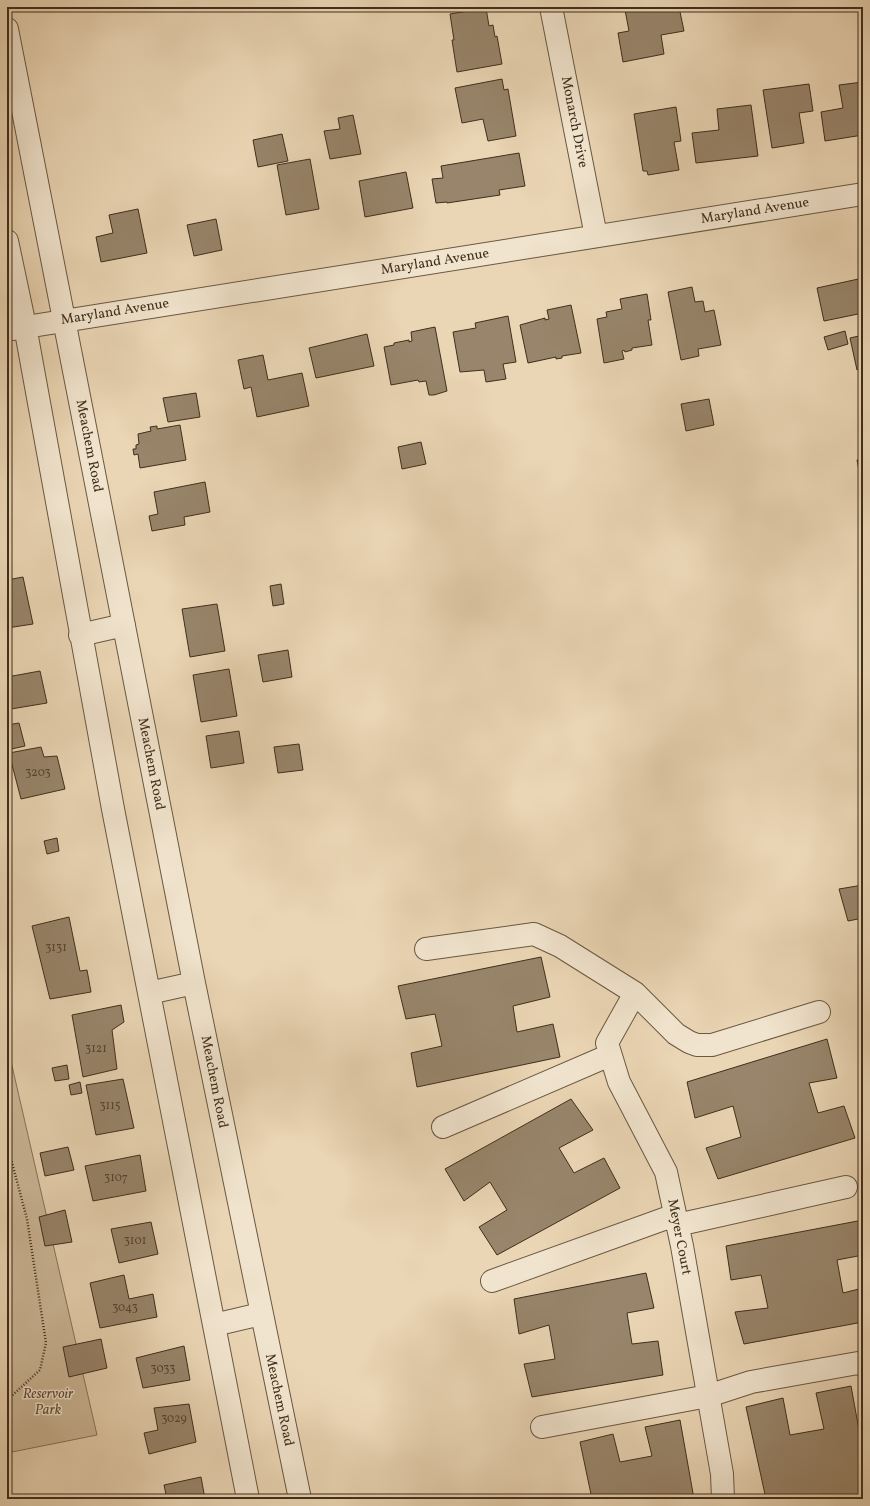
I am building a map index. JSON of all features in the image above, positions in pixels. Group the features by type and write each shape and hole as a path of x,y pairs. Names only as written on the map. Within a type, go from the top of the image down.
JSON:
{"street":[{"name":"Monarch Drive","path":"551,7 596,236"},
{"name":"Meachem Road","path":"7,29 194,983 300,1499"},
{"name":"Maryland Avenue","path":"16,328 863,194"},
{"path":"7,241 16,328 80,635 248,1499"},
{"path":"80,635 124,625"},
{"path":"426,949 534,934 560,946 635,993 676,1034 697,1045 712,1045 819,1012"},
{"path":"149,993 194,983"},
{"name":"Meyer Court","path":"635,993 607,1043 619,1082 666,1172 722,1474 723,1499"},
{"path":"443,1127 610,1055"},
{"path":"492,1281 676,1220 846,1187"},
{"path":"214,1325 261,1314"},
{"path":"542,1427 708,1396 751,1382 863,1364"}],"path":[{"path":"7,1144 27,1219 46,1343 40,1370 7,1400"}],"green space":[{"name":"Reservoir Park","path":"7,1044 97,1435 7,1453"}],"building":[{"path":"639,7 679,7 684,31 661,35 664,54 623,62 618,33 629,31 625,10"},
{"path":"486,8 489,26 493,25 495,37 497,36 502,64 457,72 450,14"},
{"path":"502,79 504,90 508,89 516,136 488,141 483,119 462,123 455,88"},
{"path":"863,82 863,135 825,141 821,112 843,108 839,85"},
{"path":"809,84 813,111 799,113 804,143 772,148 763,90"},
{"path":"751,105 758,156 696,163 692,133 719,130 717,109"},
{"path":"676,107 681,141 674,142 679,170 648,175 647,171 643,171 634,114"},
{"path":"353,115 361,154 330,159 324,131 340,129 338,118"},
{"path":"282,134 288,161 258,167 253,140"},
{"path":"519,153 525,186 499,190 500,195 447,203 436,203 432,179 443,178 441,166"},
{"path":"310,159 319,209 286,215 277,165"},
{"path":"406,172 413,208 365,217 359,181"},
{"path":"138,209 147,253 101,262 96,237 113,233 109,215"},
{"path":"216,219 222,250 194,256 187,225"},
{"path":"863,278 863,313 824,321 817,288"},
{"path":"692,287 695,302 703,301 705,312 714,310 721,345 698,349 699,356 681,360 668,292"},
{"path":"647,294 651,320 648,320 652,345 632,348 632,350 625,352 624,350 622,351 624,359 604,363 597,319 607,317 606,312 622,309 620,299"},
{"path":"571,305 581,353 562,356 562,358 556,359 556,357 528,363 520,325 545,318 545,320 549,319 547,310"},
{"path":"508,316 516,362 503,364 506,379 486,382 484,370 460,372 453,332 476,328 475,323"},
{"path":"435,327 447,391 429,395 426,381 419,382 418,380 391,385 384,347 394,345 394,343 409,340 409,342 412,341 411,332"},
{"path":"845,331 848,344 828,350 824,337"},
{"path":"367,334 374,366 316,378 309,348"},
{"path":"863,335 863,379 861,368 857,370 850,338"},
{"path":"263,355 268,380 302,373 309,406 257,417 251,387 244,389 238,360"},
{"path":"196,393 200,417 168,422 163,398"},
{"path":"709,399 714,425 686,431 681,404"},
{"path":"180,425 186,460 140,468 138,454 134,455 133,449 136,449 136,445 139,444 138,434 151,431 150,427 157,426 157,429"},
{"path":"421,442 426,464 402,469 398,447"},
{"path":"863,459 863,491 857,460"},
{"path":"205,482 210,512 184,517 185,525 152,531 149,516 158,514 154,492"},
{"path":"23,577 33,624 7,628 7,580"},
{"path":"281,584 284,604 273,606 270,586"},
{"path":"217,604 225,651 190,657 182,609"},
{"path":"288,650 292,677 263,682 258,655"},
{"path":"229,669 237,716 201,722 193,675"},
{"path":"40,671 47,703 11,709 7,691 7,677"},
{"path":"19,723 25,746 7,750 7,725"},
{"path":"239,731 244,763 211,768 206,736"},
{"path":"299,744 303,770 278,773 274,747"},
{"path":"41,747 44,757 57,756 65,789 21,799 9,753"},
{"path":"57,838 59,851 47,854 44,841"},
{"path":"863,885 863,918 848,921 839,889"},
{"path":"69,917 80,971 87,970 91,992 50,999 32,926"},
{"path":"541,957 550,997 513,1006 517,1032 553,1024 560,1057 417,1087 411,1053 442,1046 435,1014 406,1019 398,986"},
{"path":"121,1005 124,1022 112,1030 117,1069 83,1077 72,1015"},
{"path":"827,1039 837,1078 809,1083 818,1113 844,1106 855,1138 718,1179 706,1148 741,1137 733,1106 695,1118 687,1082"},
{"path":"67,1065 69,1079 55,1081 52,1068"},
{"path":"123,1079 134,1128 96,1135 86,1085"},
{"path":"80,1082 82,1093 71,1095 69,1085"},
{"path":"571,1099 593,1130 559,1148 574,1173 604,1158 620,1188 497,1255 479,1227 507,1210 490,1182 464,1201 445,1169"},
{"path":"68,1147 74,1170 45,1176 40,1153"},
{"path":"140,1155 146,1191 93,1201 85,1166"},
{"path":"65,1210 72,1242 45,1246 39,1217"},
{"path":"863,1220 863,1255 837,1260 843,1293 863,1288 863,1322 744,1344 735,1312 768,1308 761,1275 731,1280 726,1246"},
{"path":"151,1222 158,1254 119,1263 111,1229"},
{"path":"646,1273 654,1308 627,1313 632,1344 658,1341 663,1375 532,1397 524,1364 555,1359 549,1325 519,1334 514,1299"},
{"path":"124,1275 129,1299 153,1294 157,1317 100,1328 90,1283"},
{"path":"101,1339 107,1368 69,1377 63,1347"},
{"path":"184,1346 190,1380 143,1388 136,1358"},
{"path":"851,1386 863,1452 863,1499 766,1499 746,1407 783,1398 790,1435 824,1429 816,1393"},
{"path":"189,1404 196,1442 149,1454 144,1433 158,1430 154,1408"},
{"path":"680,1420 694,1499 592,1499 580,1442 613,1434 620,1462 652,1456 645,1427"},
{"path":"201,1477 205,1499 167,1499 164,1485"}]}
